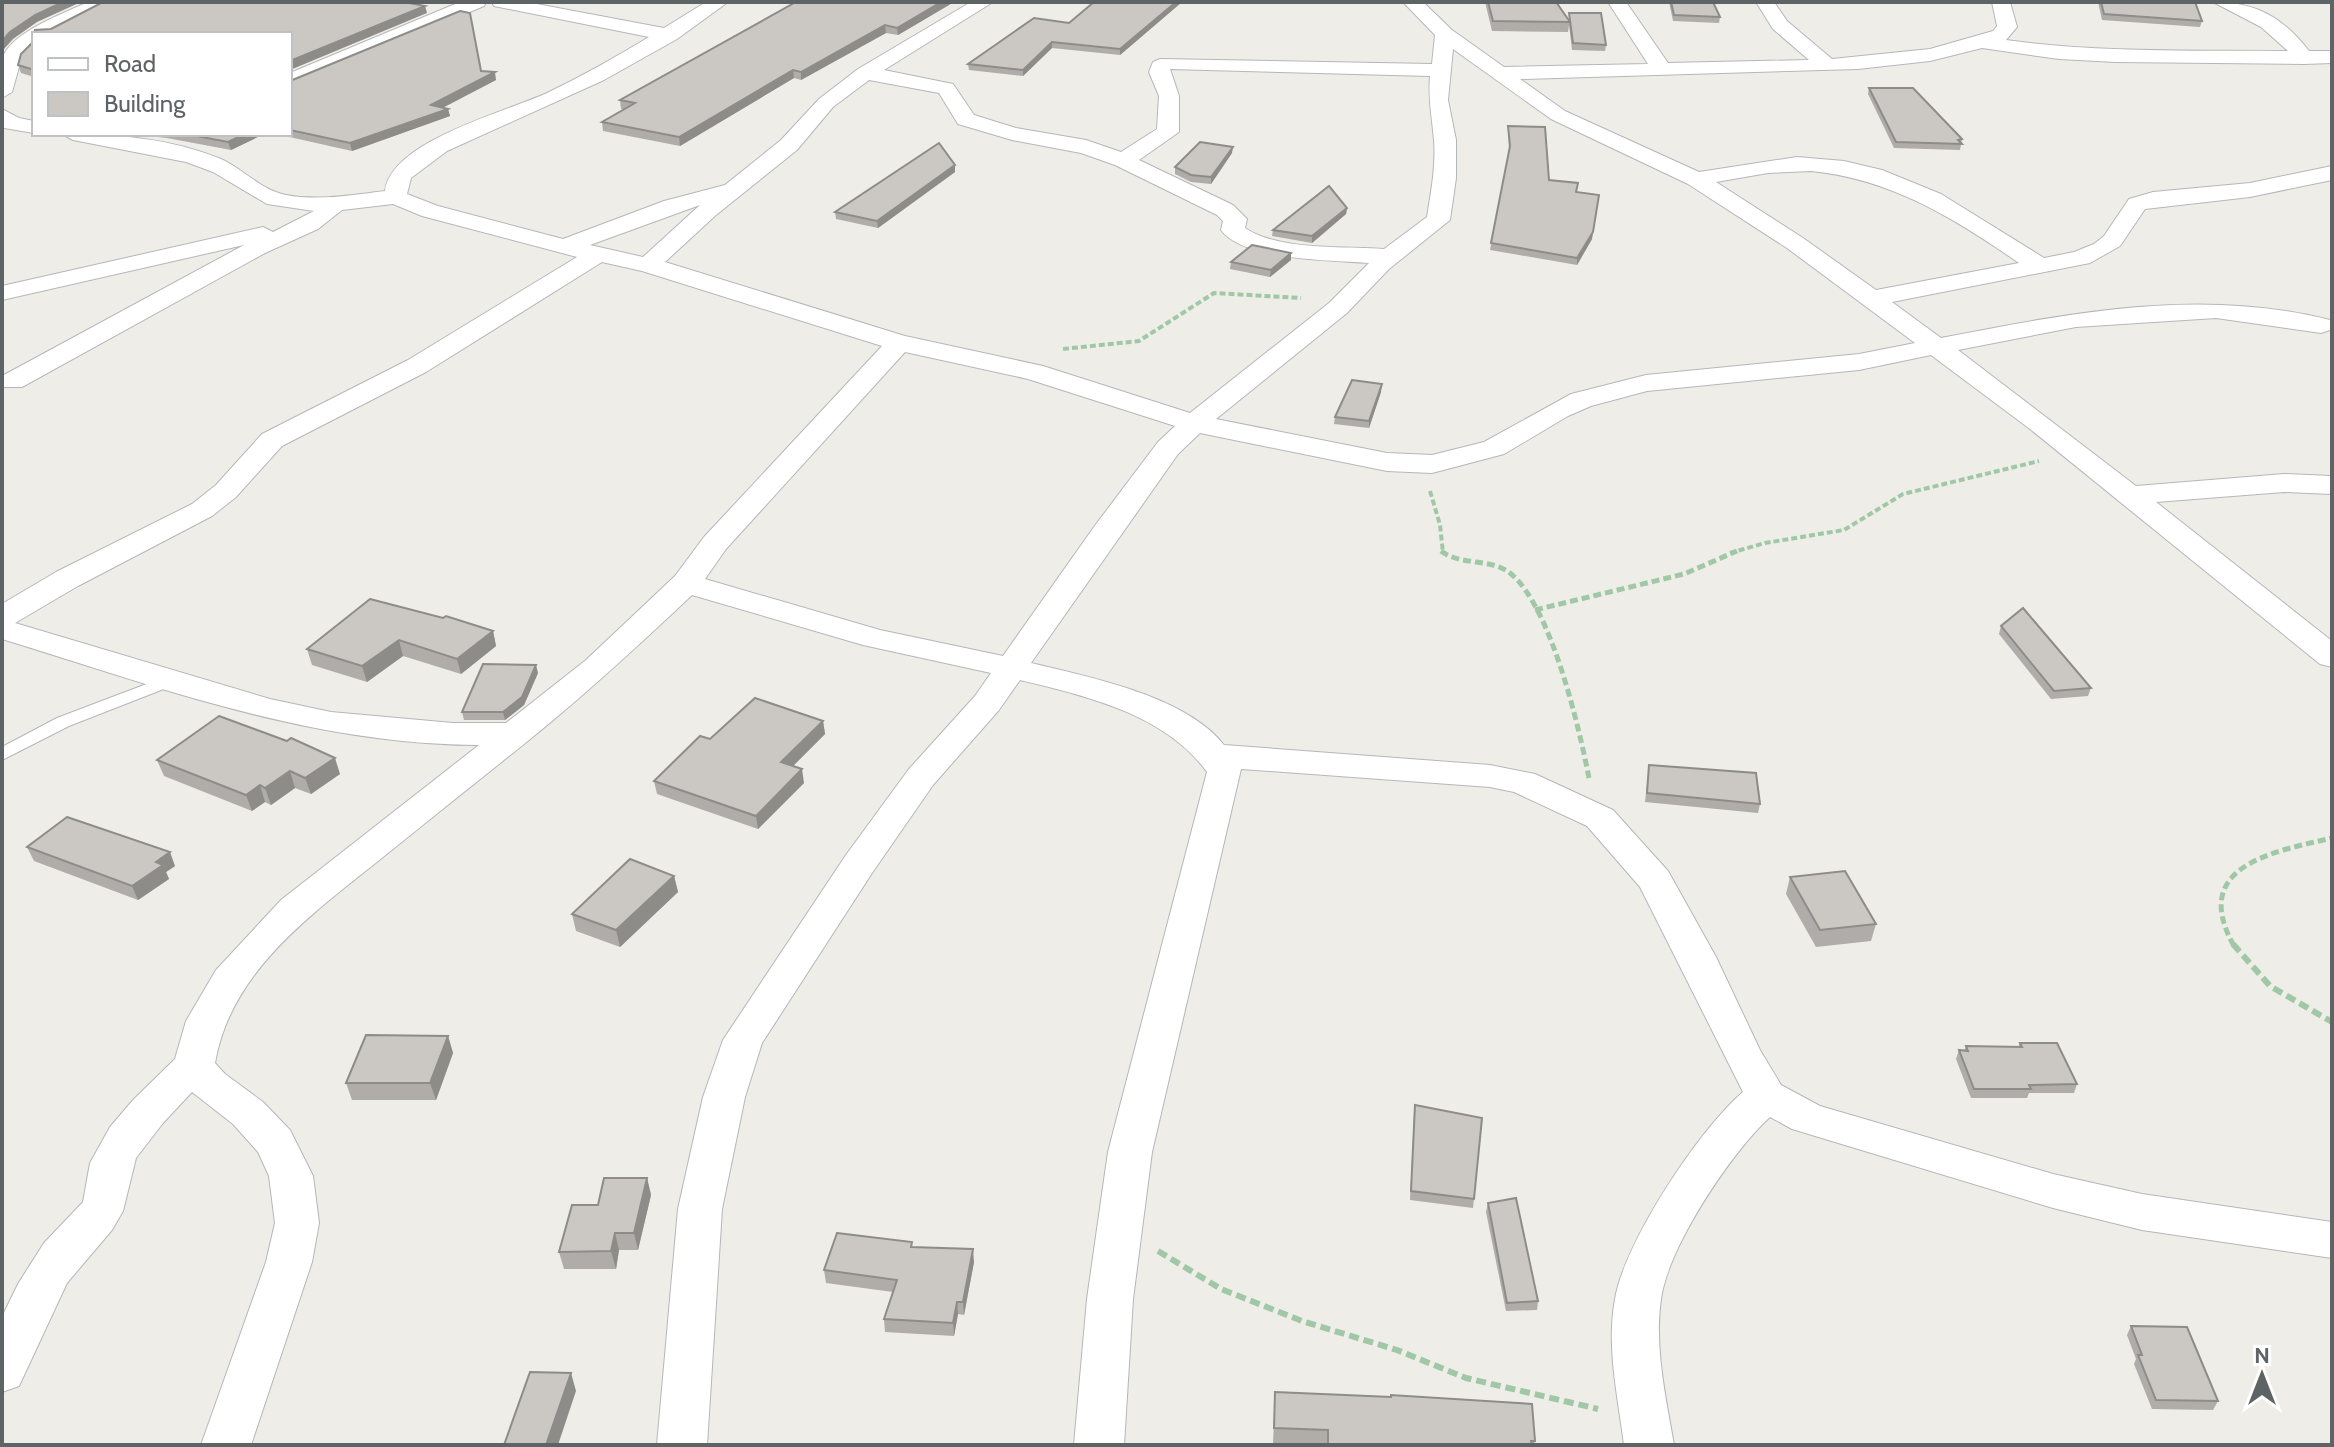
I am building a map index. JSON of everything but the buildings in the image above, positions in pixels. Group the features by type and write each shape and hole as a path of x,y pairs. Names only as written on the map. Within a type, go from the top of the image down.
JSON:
{"street":[{"path":"42,32 103,2"},
{"path":"292,80 477,2"},
{"path":"501,2 580,20 670,35"},
{"path":"396,197 396,182 405,170 424,157 465,135 555,96 670,35 719,2"},
{"path":"648,265 789,145 826,103 865,73 984,2"},
{"path":"1412,2 1445,34 1558,115 1696,179 1795,243 2075,450 2332,657"},
{"path":"1617,2 1661,68"},
{"path":"1765,2 1780,25 1827,65"},
{"path":"1497,73 1827,65 1932,55 2000,35 2007,27 2001,2"},
{"path":"2222,2 2267,21 2293,41 2304,58"},
{"path":"682,1445 700,1209 724,1097 743,1040 859,864 921,777 987,703 1145,475 1194,423 1346,301 1389,257 1438,220 1445,178 1445,140 1438,100 1445,34"},
{"path":"2,92 6,69 14,53 32,38"},
{"path":"1982,42 2059,53 2116,56 2332,57"},
{"path":"1123,160 1168,132 1169,96 1159,72 1160,66 1167,63 1443,70"},
{"path":"865,73 946,88 966,119 984,127 1086,147 1123,160 1225,210 1235,219 1233,230 1247,242 1389,257"},
{"path":"2,115 12,123 32,127"},
{"path":"85,136 174,151 214,164 267,198 285,202 336,203 396,197 430,211 565,247 648,265 899,343 1018,368 1194,423 1350,457 1418,464 1448,462 1494,448 1558,410 1612,390 1692,376 1820,367 2076,319 2144,312 2222,310 2321,325"},
{"path":"174,151 200,136"},
{"path":"1696,179 1808,164 1853,168 1884,176 1948,205 2041,267"},
{"path":"1870,299 2081,258 2112,241 2137,204 2153,199 2250,190 2332,173"},
{"path":"565,247 672,206 736,188"},
{"path":"13,381 258,248 324,216 336,203"},
{"path":"2,293 311,223"},
{"path":"2,617 67,579 202,510 226,491 272,440 417,366 598,254"},
{"path":"2,1371 41,1285 62,1253 94,1221 103,1207 109,1193 111,1165 117,1152 156,1104 194,1066 196,1043 225,986 257,944 294,909 598,667 686,583 715,543 899,343"},
{"path":"2129,495 2284,483 2332,485"},
{"path":"686,583 877,639 1088,688 1159,713 1187,727 1219,756 1225,771 1130,1152 1110,1299 1099,1445"},
{"path":"2,629 264,708 331,722 453,734 516,734"},
{"path":"1219,756 1490,776 1523,782 1600,818 1655,880 1697,957 1741,1053 1766,1096 1807,1118 2053,1191 2142,1212 2332,1240"},
{"path":"194,1066 210,1085 248,1113 275,1142 291,1176 297,1223 289,1262 226,1445"},
{"path":"1646,1430 1636,1312 1644,1273 1678,1211 1733,1127 1766,1096"}],"lane":[{"path":"2,754 63,722 173,679"}],"path":[{"path":"1018,368 1072,347 1139,341 1189,312 1214,293 1346,301"},
{"path":"1535,610 1684,574 1725,554 1765,543 1844,530 1903,494 2012,470 2075,450"},
{"path":"1418,464 1430,477 1431,500 1440,525 1441,551 1454,559 1506,570 1516,578 1535,610 1551,643 1563,681 1600,818"},
{"path":"2332,838 2291,848 2246,867 2230,877 2220,891 2217,906 2235,944 2263,980 2332,1022"},
{"path":"1119,1228 1221,1289 1302,1321 1397,1350 1466,1378 1578,1406 1646,1430"}]}
